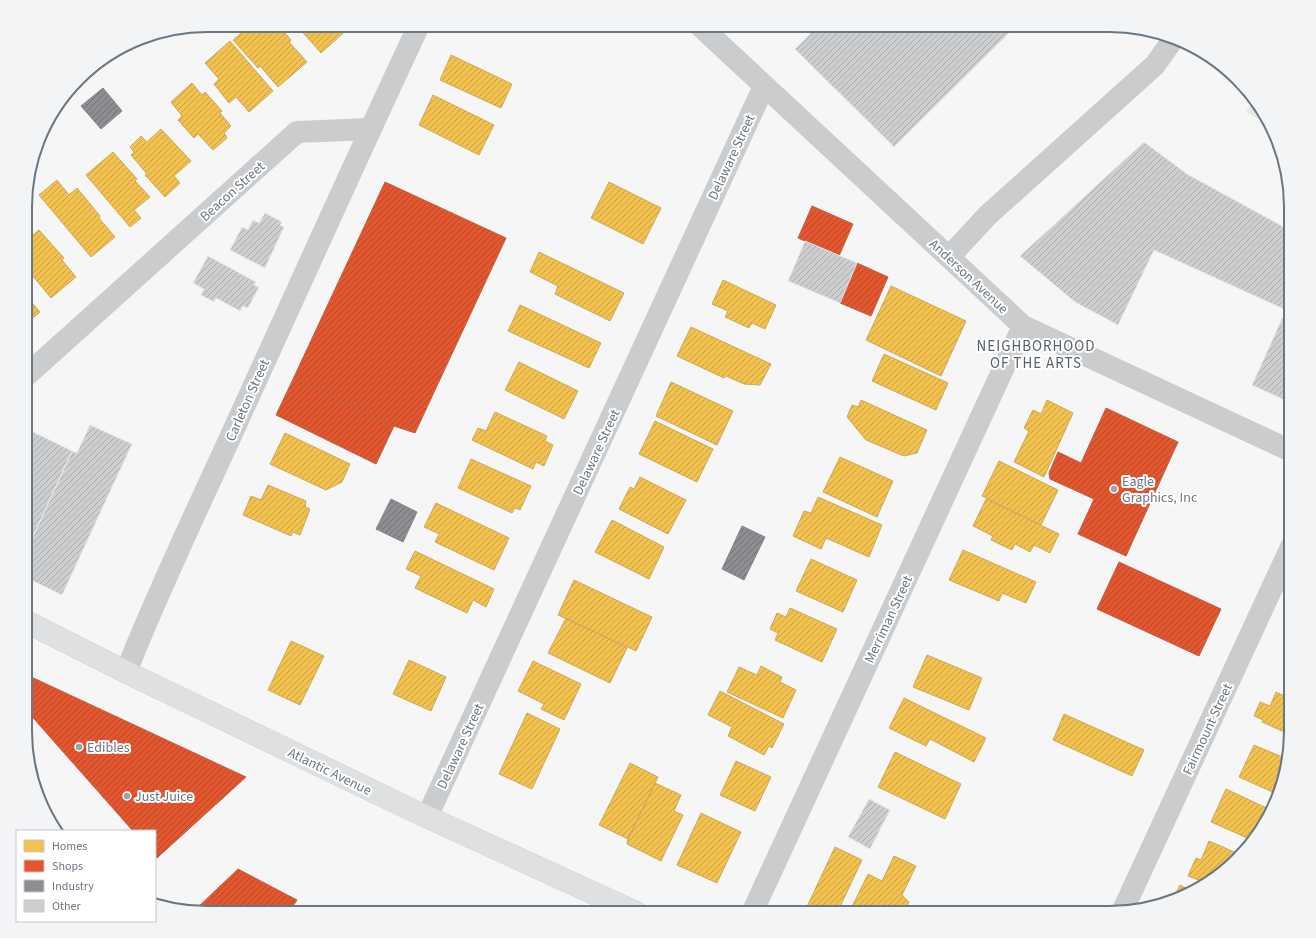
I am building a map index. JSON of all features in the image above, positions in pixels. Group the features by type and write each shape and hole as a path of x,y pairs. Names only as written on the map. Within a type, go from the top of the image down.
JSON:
{"main road":[{"name":"Atlantic Avenue","path":"32,625 427,817 623,906"}],"street":[{"path":"370,129 416,32"},
{"name":"Anderson Avenue","path":"706,32 1023,326 1284,448"},
{"path":"949,258 988,215 1154,65 1170,43"},
{"name":"Delaware Street","path":"427,817 764,86"},
{"name":"Beacon Street","path":"32,370 297,132 340,129 370,129"},
{"name":"Carleton Street","path":"126,672 140,637 370,129"},
{"name":"Merriman Street","path":"755,906 1023,326"},
{"name":"Fairmount Street","path":"1125,906 1284,562"}],"green space":[{"path":"1251,105 1262,120 1246,112"}],"building: Homes":[{"path":"243,32 284,32 291,40 289,42 307,62 278,87 260,66 258,68 233,40"},
{"path":"302,32 344,32 321,53"},
{"path":"230,41 273,91 249,112 236,97 229,103 214,84 219,79 205,63"},
{"path":"451,55 512,84 501,108 440,80"},
{"path":"192,83 202,95 205,92 222,111 220,113 231,126 224,133 227,138 213,150 198,134 194,138 178,120 182,116 171,102"},
{"path":"433,95 494,125 479,155 419,125"},
{"path":"161,129 191,161 174,176 180,183 165,197 145,175 147,174 131,155 134,152 130,147 141,136 147,142"},
{"path":"113,152 137,179 135,181 150,197 134,210 141,218 130,227 86,175"},
{"path":"57,180 69,195 77,188 115,237 91,257 39,195"},
{"path":"609,182 661,208 643,244 591,218"},
{"path":"39,230 64,258 62,260 76,277 51,298 32,275 32,236"},
{"path":"539,252 624,293 610,321 555,294 558,286 530,272"},
{"path":"723,280 776,305 765,329 752,323 749,328 725,317 728,311 712,304"},
{"path":"891,286 966,321 941,376 866,340"},
{"path":"32,303 40,312 32,319"},
{"path":"520,305 601,343 589,368 508,331"},
{"path":"691,327 771,364 760,385 744,384 726,376 724,378 677,356"},
{"path":"884,354 948,383 936,410 872,381"},
{"path":"519,362 578,391 564,419 505,390"},
{"path":"671,382 733,411 717,445 656,416"},
{"path":"861,400 927,430 917,453 904,456 866,440 847,417 852,405 858,407"},
{"path":"1047,400 1073,413 1044,477 1014,462 1029,431 1024,428 1033,410 1041,414"},
{"path":"495,412 547,436 545,441 553,445 544,466 536,462 533,469 472,440 478,428 486,431"},
{"path":"655,421 713,449 697,482 639,454"},
{"path":"285,433 350,464 342,482 326,490 270,464"},
{"path":"840,457 893,481 877,517 823,492"},
{"path":"471,459 531,486 520,510 515,508 512,513 458,488"},
{"path":"999,461 1058,490 1041,525 982,496"},
{"path":"640,477 686,500 668,534 619,509 630,487 634,489"},
{"path":"268,485 306,501 305,507 310,509 300,535 293,532 291,536 243,515 251,496 261,500"},
{"path":"818,497 882,525 869,557 826,538 821,549 793,536 804,511 811,513"},
{"path":"986,499 1059,534 1050,553 1034,545 1030,552 1015,544 1012,550 991,540 993,536 973,526"},
{"path":"436,503 509,538 494,570 435,542 439,534 424,527"},
{"path":"612,520 664,547 649,579 595,552"},
{"path":"963,550 1036,582 1026,603 1002,593 999,601 949,580"},
{"path":"415,551 494,589 486,607 473,600 467,613 415,588 421,576 406,569"},
{"path":"811,559 857,580 843,612 796,591"},
{"path":"574,580 652,617 636,651 558,615"},
{"path":"790,608 837,629 822,662 775,640 778,633 770,629 777,613 786,617"},
{"path":"566,618 627,648 610,683 548,653"},
{"path":"291,641 324,656 300,705 268,690"},
{"path":"927,655 982,678 969,710 913,687"},
{"path":"409,660 446,677 431,711 393,694"},
{"path":"533,661 581,684 564,720 541,709 544,704 518,691"},
{"path":"761,666 782,677 780,682 796,690 783,718 727,692 739,667 757,675"},
{"path":"720,691 784,724 772,748 769,746 764,755 728,736 732,727 708,715"},
{"path":"1276,692 1284,696 1284,732 1262,722 1263,720 1254,716 1260,702 1270,706"},
{"path":"904,698 986,738 974,762 930,739 926,746 889,728"},
{"path":"527,713 560,729 532,789 499,774"},
{"path":"1064,714 1144,750 1132,776 1053,740"},
{"path":"1254,745 1282,757 1273,792 1239,777"},
{"path":"895,752 961,784 945,819 878,787"},
{"path":"736,761 771,777 755,811 720,795"},
{"path":"630,763 658,777 628,839 599,825"},
{"path":"655,783 681,795 674,811 683,815 661,861 627,844"},
{"path":"1226,789 1266,808 1248,838 1211,822"},
{"path":"701,813 741,832 717,883 677,865"},
{"path":"1209,841 1235,852 1216,870 1200,881 1188,876 1196,858 1201,860"},
{"path":"835,847 862,860 840,906 807,906"},
{"path":"894,856 916,866 902,895 909,902 907,906 852,906 868,874 882,881"},
{"path":"1180,885 1186,888 1176,893"}],"building: Shops":[{"path":"385,182 506,238 415,433 394,426 294,377"},
{"path":"812,206 853,224 839,256 798,238"},
{"path":"857,263 888,277 871,316 840,303"},
{"path":"294,377 394,426 376,464 276,415"},
{"name":"Eagle Graphics, Inc","path":"1106,408 1178,442 1126,556 1078,534 1094,499 1050,479 1049,473 1058,452 1081,463"},
{"path":"1119,562 1221,609 1199,656 1097,609"},
{"path":"32,677 246,777 157,858 156,830 132,830 32,717"},
{"path":"238,869 297,900 293,906 199,906"}],"building: Industry":[{"path":"103,88 122,111 101,129 81,106"},
{"path":"391,499 417,512 403,542 376,529"},
{"path":"742,526 765,537 744,580 722,569"}],"building: Other":[{"path":"812,32 1010,32 894,147 795,49"},
{"path":"1144,142 1187,174 1284,227 1284,309 1154,250 1118,325 1075,302 1020,256"},
{"path":"265,213 282,222 280,225 284,227 265,268 230,250 242,227 248,230 253,220 259,223"},
{"path":"805,241 857,263 840,303 788,281"},
{"path":"208,256 256,282 254,285 259,287 248,308 243,306 240,311 216,298 214,302 201,295 204,289 193,283"},
{"path":"1284,314 1284,400 1252,385"},
{"path":"90,425 132,444 62,595 32,580 32,539 72,451 77,453"},
{"path":"32,431 72,451 32,539"},
{"path":"869,799 890,810 870,849 848,837"}],"place":[{"name":"Eagle Graphics, Inc","path":"1114,489"},
{"name":"Edibles","path":"79,747"},
{"name":"Just Juice","path":"127,796"}],"district":[{"name":"NEIGHBORHOOD OF THE ARTS","path":"1036,354"}]}
